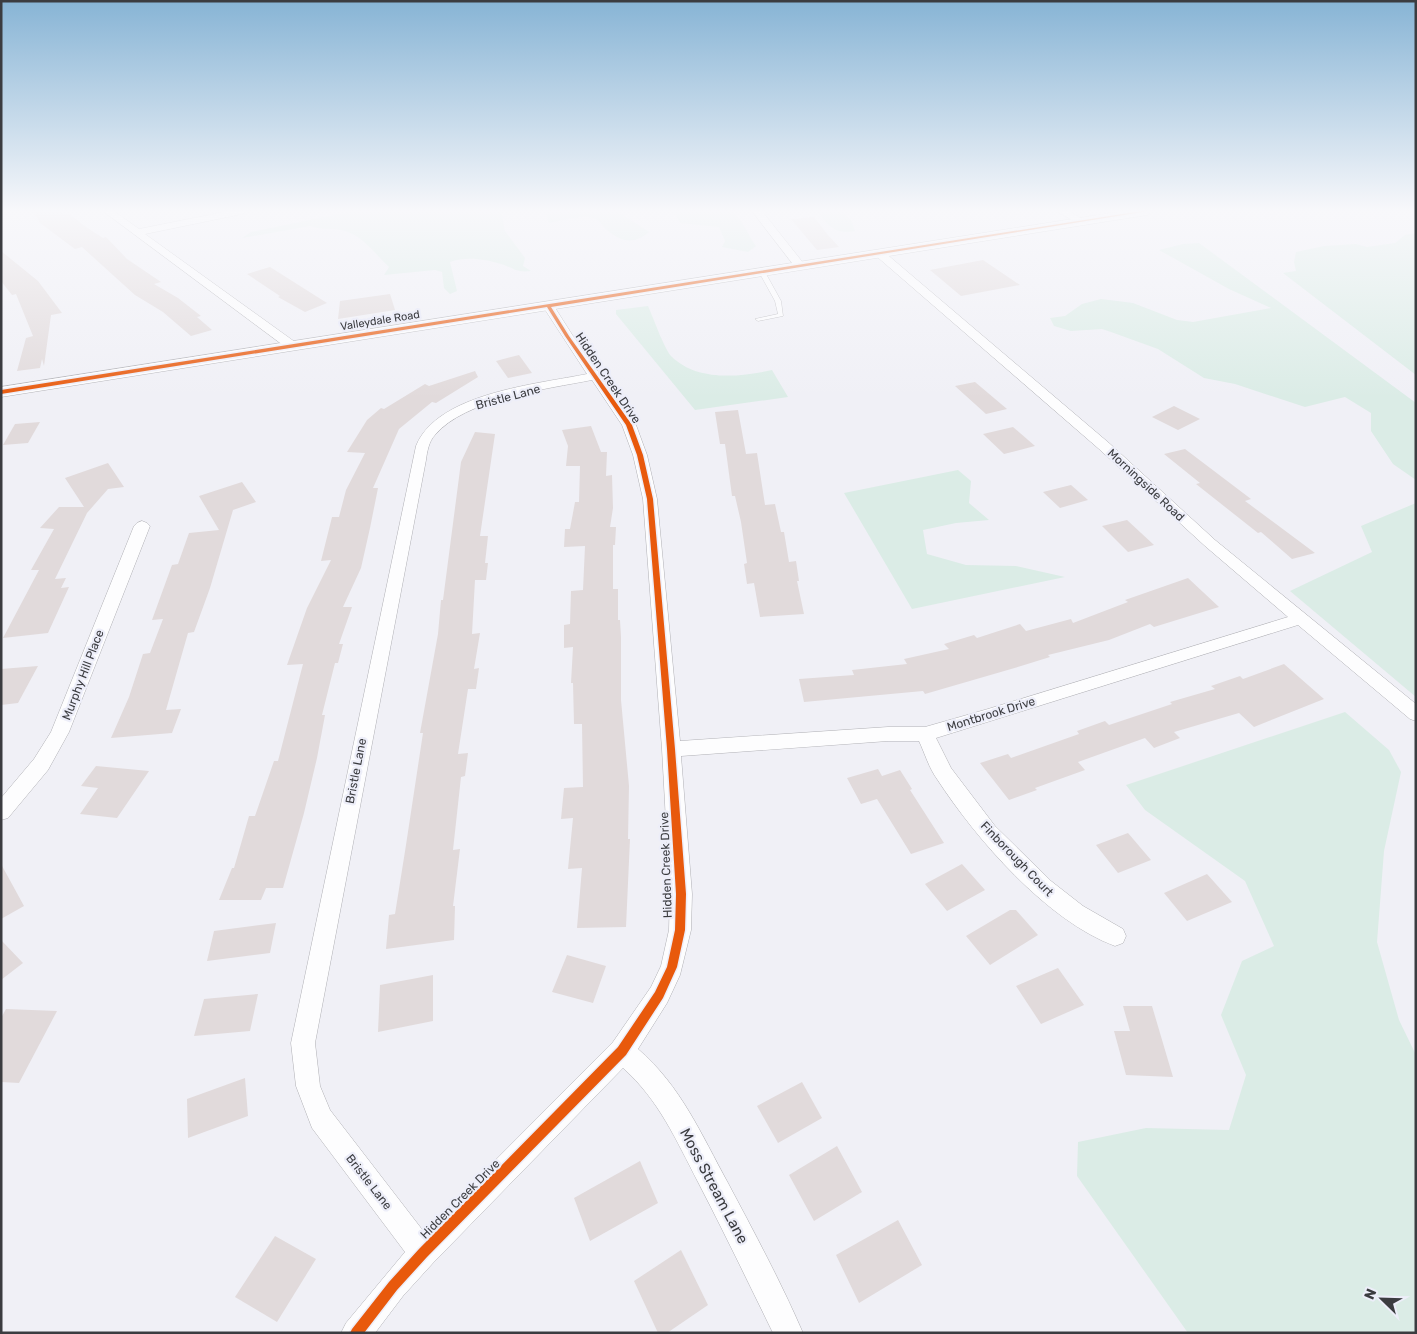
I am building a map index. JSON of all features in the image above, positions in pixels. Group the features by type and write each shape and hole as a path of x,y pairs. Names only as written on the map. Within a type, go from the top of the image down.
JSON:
{"street":[{"path":"194,273 291,346"},
{"name":"Valleydale Road","path":"1,392 754,273"},
{"name":"Morningside Road","path":"903,273 1104,446 1210,543 1416,714"},
{"name":"Hidden Creek Drive","path":"356,1333 423,1252 622,1052 659,995 672,966 680,930 681,894 671,749 650,499 640,455 629,425 594,376 548,305"},
{"name":"Bristle Lane","path":"423,1252 321,1119 308,1086 304,1044 344,828 416,469 429,433 445,419 494,398 594,376"},
{"name":"Murphy Hill Place","path":"1,812 44,762 60,732 142,526"},
{"name":"Montbrook Drive","path":"671,749 888,734 925,734 989,716 1300,619"},
{"name":"Finborough Court","path":"925,734 943,773 988,832 1043,888 1075,912 1115,936"},
{"name":"Moss Stream Lane","path":"622,1052 646,1072 670,1102 738,1230 788,1333"}],"lane":[{"path":"758,318 781,315 778,301 763,273"}],"shaded area":[{"path":"442,273 453,273 457,291 450,294 444,288"},
{"path":"1201,273 1240,273 1416,403 1416,480 1393,464 1371,431 1371,413 1345,397 1305,407 1235,384 1204,378 1158,349 1102,329 1071,331 1054,326 1050,318 1065,316 1082,304 1101,299 1133,303 1177,320 1193,322 1271,308 1229,289"},
{"path":"1283,273 1416,273 1416,375"},
{"path":"648,306 668,352 681,364 706,374 733,376 772,370 788,397 695,410 616,314 616,310"},
{"path":"958,470 971,481 969,503 989,520 956,523 923,530 927,554 966,565 1016,566 1065,577 912,609 844,493"},
{"path":"1416,503 1416,697 1290,591 1372,552 1361,526"},
{"path":"1345,712 1389,750 1401,772 1384,851 1377,942 1399,1020 1416,1055 1416,1333 1188,1333 1077,1176 1078,1142 1146,1128 1229,1130 1246,1075 1221,1015 1242,961 1274,946 1245,881 1145,810 1126,785"}],"building":[{"path":"1,273 28,273 38,281 62,313 51,315 44,366 42,359 40,368 17,371 26,338 33,336 16,294 12,295 1,281"},
{"path":"111,273 148,273 161,282 154,284 178,298 201,316 197,317 212,330 191,336 163,312 135,295"},
{"path":"280,273 327,303 305,312 278,297 280,296 247,274"},
{"path":"934,273 1003,273 1020,285 961,296"},
{"path":"390,294 395,310 338,319 340,301"},
{"path":"519,355 532,373 508,378 496,361"},
{"path":"475,371 478,377 436,403 432,402 399,429 373,488 378,488 361,568 343,607 352,607 339,644 343,644 338,663 335,663 322,715 325,715 317,758 283,888 266,888 261,900 219,900 232,868 234,868 249,816 255,816 274,761 278,761 303,664 287,665 307,608 331,560 321,561 332,517 339,517 346,490 365,453 347,452 367,420 381,408 384,409 425,384 429,386"},
{"path":"975,382 1007,409 986,414 955,386"},
{"path":"1174,406 1200,419 1178,430 1152,417"},
{"path":"738,410 746,454 757,453 765,505 775,504 781,532 784,532 789,562 796,561 799,581 797,581 804,614 760,617 754,583 747,584 744,564 747,563 741,522 735,496 732,496 725,444 720,444 715,412"},
{"path":"40,422 28,443 3,445 15,424"},
{"path":"591,426 601,452 607,452 606,476 612,475 613,508 610,527 616,527 615,545 613,545 613,589 618,589 618,620 620,620 621,637 621,700 629,786 628,839 630,839 626,927 577,928 582,868 568,869 573,818 561,819 564,788 583,787 582,724 574,724 573,683 571,683 573,647 564,648 564,625 570,624 571,591 583,590 585,546 564,547 565,529 570,529 575,502 579,502 580,466 566,466 568,446 562,430"},
{"path":"1013,427 1035,446 1004,454 983,434"},
{"path":"475,432 495,434 480,536 488,536 485,563 488,563 486,580 475,580 472,634 480,633 474,669 479,668 476,689 468,689 458,754 468,753 465,776 461,777 453,850 460,849 453,906 455,906 454,940 386,949 389,915 395,914 406,845 423,733 420,733 438,634 441,600 443,600 461,462"},
{"path":"1185,449 1251,499 1245,501 1315,553 1292,559 1261,532 1258,533 1196,484 1200,483 1164,454"},
{"path":"108,463 124,487 108,489 87,513 55,579 66,578 61,588 69,587 48,633 3,638 39,570 31,570 54,529 40,528 59,507 84,507 65,478"},
{"path":"242,482 256,502 233,510 210,588 194,632 188,633 166,710 181,709 172,733 111,738 129,697 143,654 150,653 163,619 152,620 172,565 178,564 189,533 219,530 199,496"},
{"path":"1071,485 1088,500 1060,508 1043,492"},
{"path":"1127,520 1154,545 1128,552 1102,526"},
{"path":"1188,578 1219,607 1154,627 1150,624 1109,640 1048,655 1050,657 925,694 923,691 804,702 799,679 854,675 852,670 907,664 904,659 949,649 944,644 974,635 977,638 1020,624 1026,631 1071,619 1073,623 1128,602 1125,600"},
{"path":"1284,664 1324,699 1254,727 1239,713 1174,732 1180,738 1154,748 1145,738 1078,762 1085,770 1035,788 1037,790 1009,800 980,763 1008,754 1011,758 1079,734 1077,731 1105,721 1109,725 1172,704 1170,702 1215,689 1211,686 1240,676 1243,679"},
{"path":"38,666 18,703 1,705 1,669"},
{"path":"96,766 149,771 117,818 80,814 98,788 81,786"},
{"path":"878,769 882,776 900,770 912,789 910,790 944,843 911,854 877,799 861,804 847,778"},
{"path":"1128,833 1151,860 1118,873 1096,845"},
{"path":"1,864 24,906 1,919"},
{"path":"962,864 985,890 947,911 925,884"},
{"path":"1207,874 1232,902 1187,921 1164,893"},
{"path":"1010,910 1016,910 1038,935 990,965 966,936"},
{"path":"276,923 270,953 207,961 214,931"},
{"path":"1,940 23,963 1,980"},
{"path":"567,955 606,966 593,1003 552,992"},
{"path":"1058,968 1084,1005 1041,1024 1016,986"},
{"path":"433,975 433,1021 378,1032 380,985"},
{"path":"258,994 250,1031 194,1036 204,999"},
{"path":"1123,1006 1152,1006 1173,1077 1126,1075 1114,1031 1130,1031"},
{"path":"6,1009 57,1011 19,1083 1,1082 1,1018"},
{"path":"245,1078 248,1116 188,1138 187,1099"},
{"path":"802,1082 822,1118 778,1143 757,1106"},
{"path":"837,1146 862,1192 814,1221 789,1175"},
{"path":"640,1161 658,1203 590,1241 574,1198"},
{"path":"898,1220 922,1265 859,1303 836,1255"},
{"path":"275,1236 316,1259 277,1322 235,1297"},
{"path":"681,1250 708,1305 667,1333 658,1333 634,1281"}],"cycle path":[{"path":"1,392 753,273"},
{"path":"356,1333 393,1286 423,1253 622,1051 659,995 672,967 680,930 681,894 671,749 650,499 640,455 629,425 567,336 548,305"}]}
